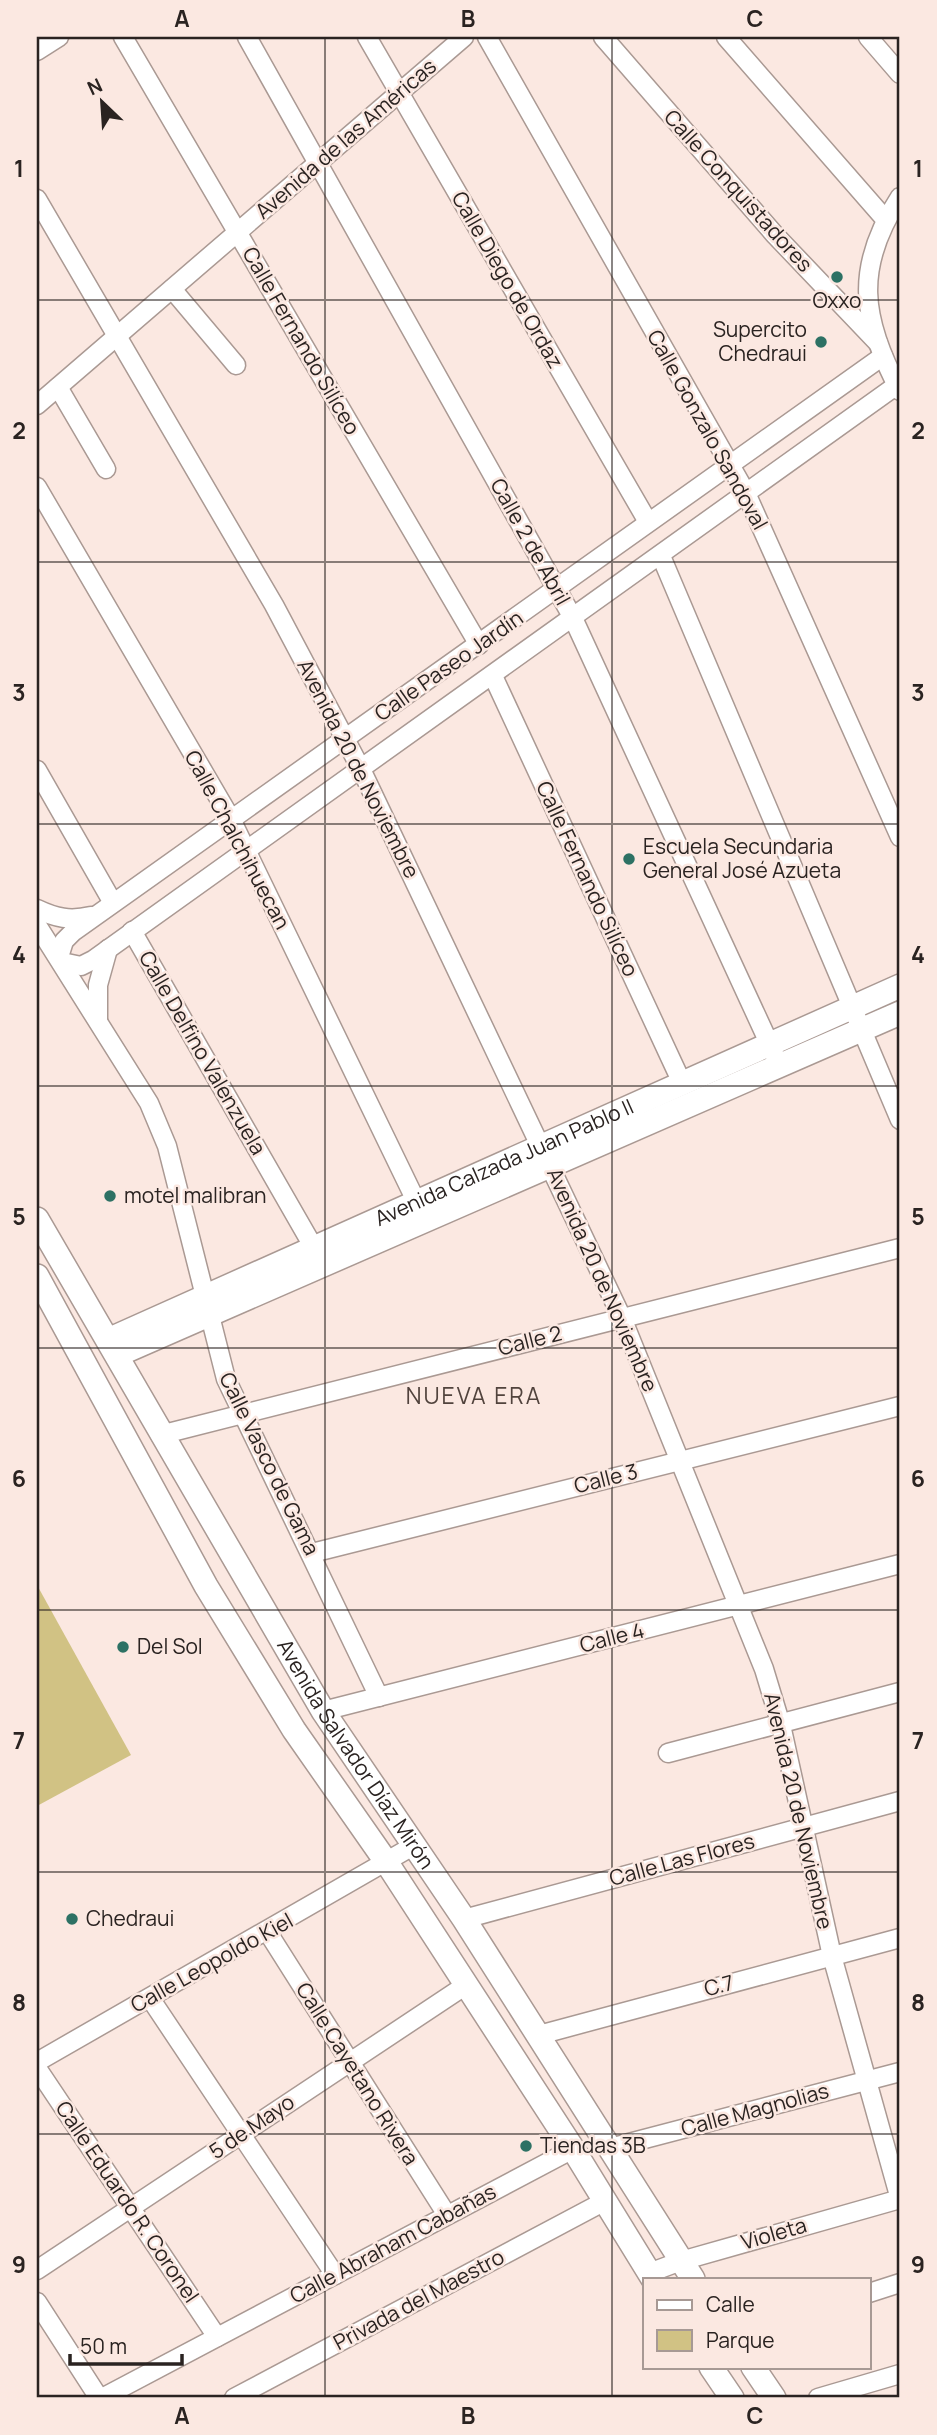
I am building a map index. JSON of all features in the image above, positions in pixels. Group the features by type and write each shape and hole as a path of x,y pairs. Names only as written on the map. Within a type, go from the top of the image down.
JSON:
{"main road":[{"name":"Avenida Calzada Juan Pablo II","path":"206,1308 314,1248 769,1042 900,986"},
{"name":"Avenida Calzada Juan Pablo II","path":"112,1348 552,1167 900,1013"},
{"name":"Avenida Salvador Díaz Mirón","path":"37,1219 160,1435 323,1711 464,1919 687,2270"},
{"name":"Avenida Salvador Díaz Mirón","path":"37,1276 216,1601 295,1730 387,1863 573,2149 651,2276"},
{"path":"216,1601 231,1595 239,1599 262,1629 276,1632"},
{"path":"712,2368 732,2398"},
{"path":"754,2368 775,2398"}],"street":[{"path":"37,51 59,37"},
{"name":"Calle Fernando Silíceo","path":"123,37 479,645"},
{"name":"Calle 2 de Abril","path":"247,37 573,618 780,1065"},
{"name":"Calle Diego de Ordaz","path":"367,37 648,522"},
{"name":"Avenida de las Américas","path":"37,405 464,37"},
{"name":"Calle Gonzalo Sandoval","path":"487,37 746,493 900,837"},
{"name":"Calle Conquistadores","path":"603,37 775,235 880,349"},
{"path":"726,37 885,219"},
{"path":"868,37 900,74"},
{"path":"899,388 880,349 866,287 871,256 885,219 900,197"},
{"name":"Avenida 20 de Noviembre","path":"37,199 274,605 361,769 622,1318 740,1606 781,1725 832,1956 900,2199"},
{"path":"172,289 236,365"},
{"name":"Calle Paseo Jardín","path":"880,349 730,467 648,522 557,590 113,903 64,941 60,960 81,966 108,949 746,493 899,388"},
{"path":"58,387 106,468"},
{"name":"Calle Chalchihuecan","path":"37,487 232,819 417,1203"},
{"path":"661,556 899,1113"},
{"name":"Calle Fernando Silíceo","path":"493,676 682,1083"},
{"path":"37,770 113,903"},
{"path":"37,909 52,916 74,920 98,915"},
{"name":"Calle Vasco de Gama","path":"37,925 149,1103 167,1146 226,1379 379,1697"},
{"name":"Calle Delfino Valenzuela","path":"132,931 314,1248"},
{"path":"99,1025 99,985 108,949"},
{"name":"Calle 2","path":"160,1435 900,1248"},
{"name":"Calle 3","path":"312,1553 900,1406"},
{"name":"Calle 4","path":"323,1711 900,1564"},
{"path":"668,1753 900,1692"},
{"name":"Calle Las Flores","path":"464,1919 900,1801"},
{"name":"Calle Leopoldo Kiel","path":"37,2062 413,1846"},
{"name":"Calle Cayetano Rivera","path":"267,1931 348,2063 447,2215"},
{"name":"C.7","path":"539,2035 900,1938"},
{"name":"5 de Mayo","path":"37,2270 466,1985"},
{"path":"150,1998 335,2275"},
{"name":"Calle Eduardo R. Coronel","path":"37,2068 218,2337"},
{"name":"Calle Magnolias","path":"610,2148 900,2072"},
{"name":"Calle Abraham Cabañas","path":"100,2398 573,2149"},
{"name":"Violeta","path":"651,2276 687,2270 900,2199"},
{"name":"Privada del Maestro","path":"233,2398 604,2201"},
{"path":"870,2293 900,2283"},
{"path":"37,2302 100,2398"},
{"path":"818,2398 900,2374"}],"green space":[{"path":"37,1585 131,1755 37,1806"}],"place":[{"name":"Oxxo","path":"837,277"},
{"name":"Supercito Chedraui","path":"821,342"},
{"name":"Escuela Secundaria General José Azueta","path":"629,859"},
{"name":"motel malibran","path":"110,1196"},
{"name":"Del Sol","path":"123,1647"},
{"name":"Chedraui","path":"72,1919"},
{"name":"Tiendas 3B","path":"526,2146"}],"district":[{"name":"NUEVA ERA","path":"474,1396"}]}
